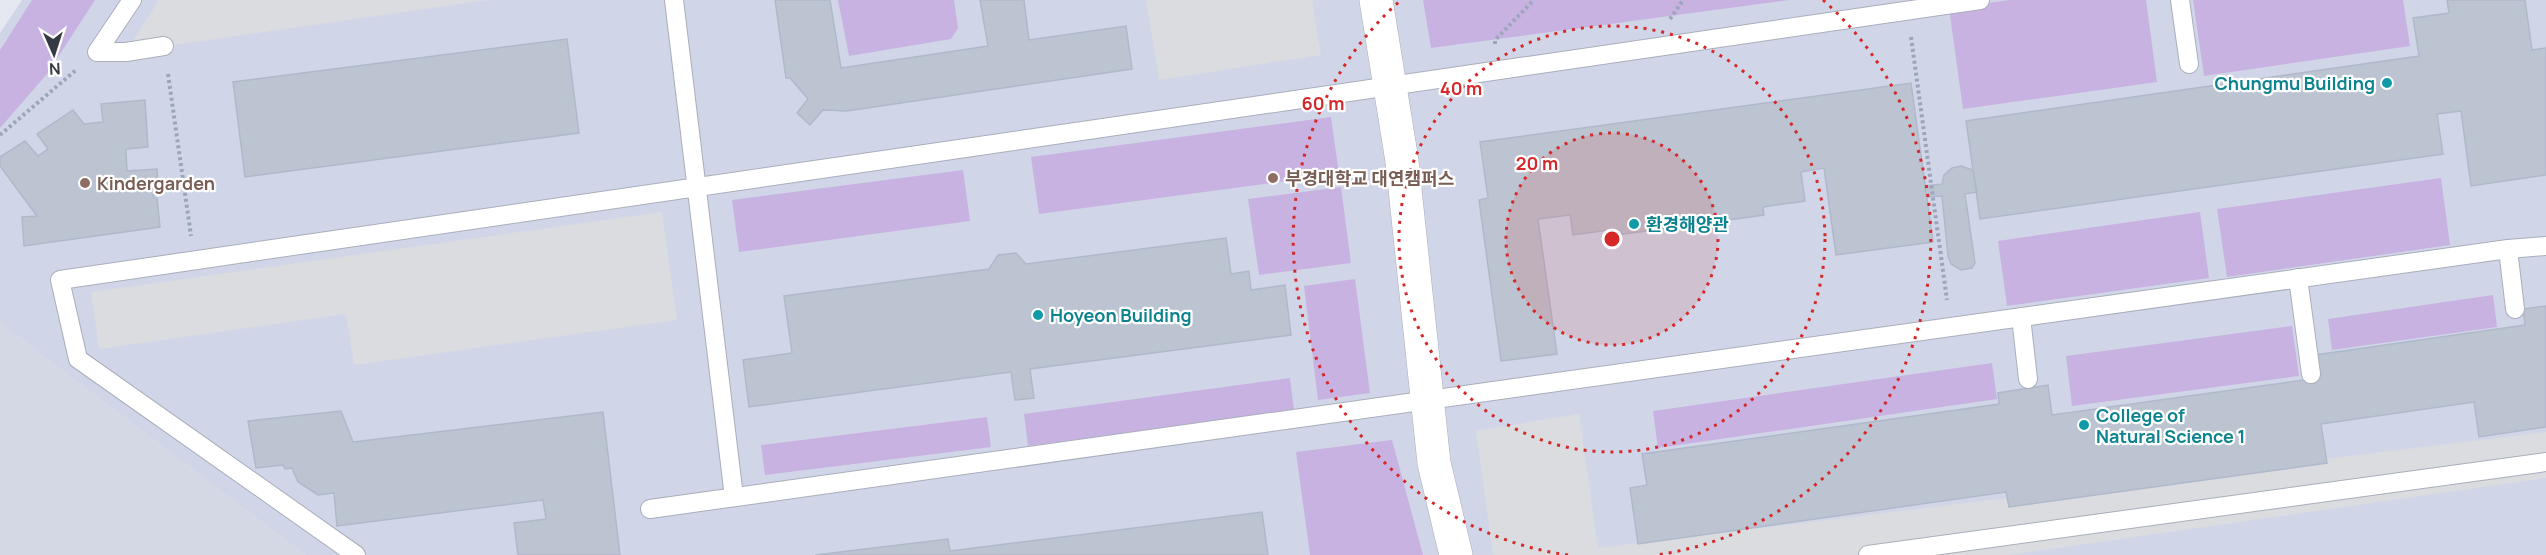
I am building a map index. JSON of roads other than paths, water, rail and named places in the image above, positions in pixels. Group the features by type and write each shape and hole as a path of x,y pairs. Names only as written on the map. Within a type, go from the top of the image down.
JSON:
{"street":[{"path":"1376,0 1402,161 1434,463 1456,555"}],"lane":[{"path":"132,0 97,52 126,52 164,46"},
{"path":"674,0 734,497"},
{"path":"356,555 78,358 60,280 1391,88 1980,0"},
{"path":"2180,0 2189,64"},
{"path":"650,509 1428,401 1951,325 2508,249 2546,246"},
{"path":"2508,249 2515,309"},
{"path":"2298,278 2311,374"},
{"path":"2020,317 2028,379"},
{"path":"1868,555 2546,462"}],"place":[{"name":"Chungmu Building","path":"2387,83"},
{"name":"부경대학교 대연캠퍼스","path":"1273,178"},
{"name":"Kindergarden","path":"85,183"},
{"name":"환경해양관","path":"1634,224"},
{"name":"Hoyeon Building","path":"1038,315"},
{"name":"College of Natural Science 1","path":"2084,425"}]}
